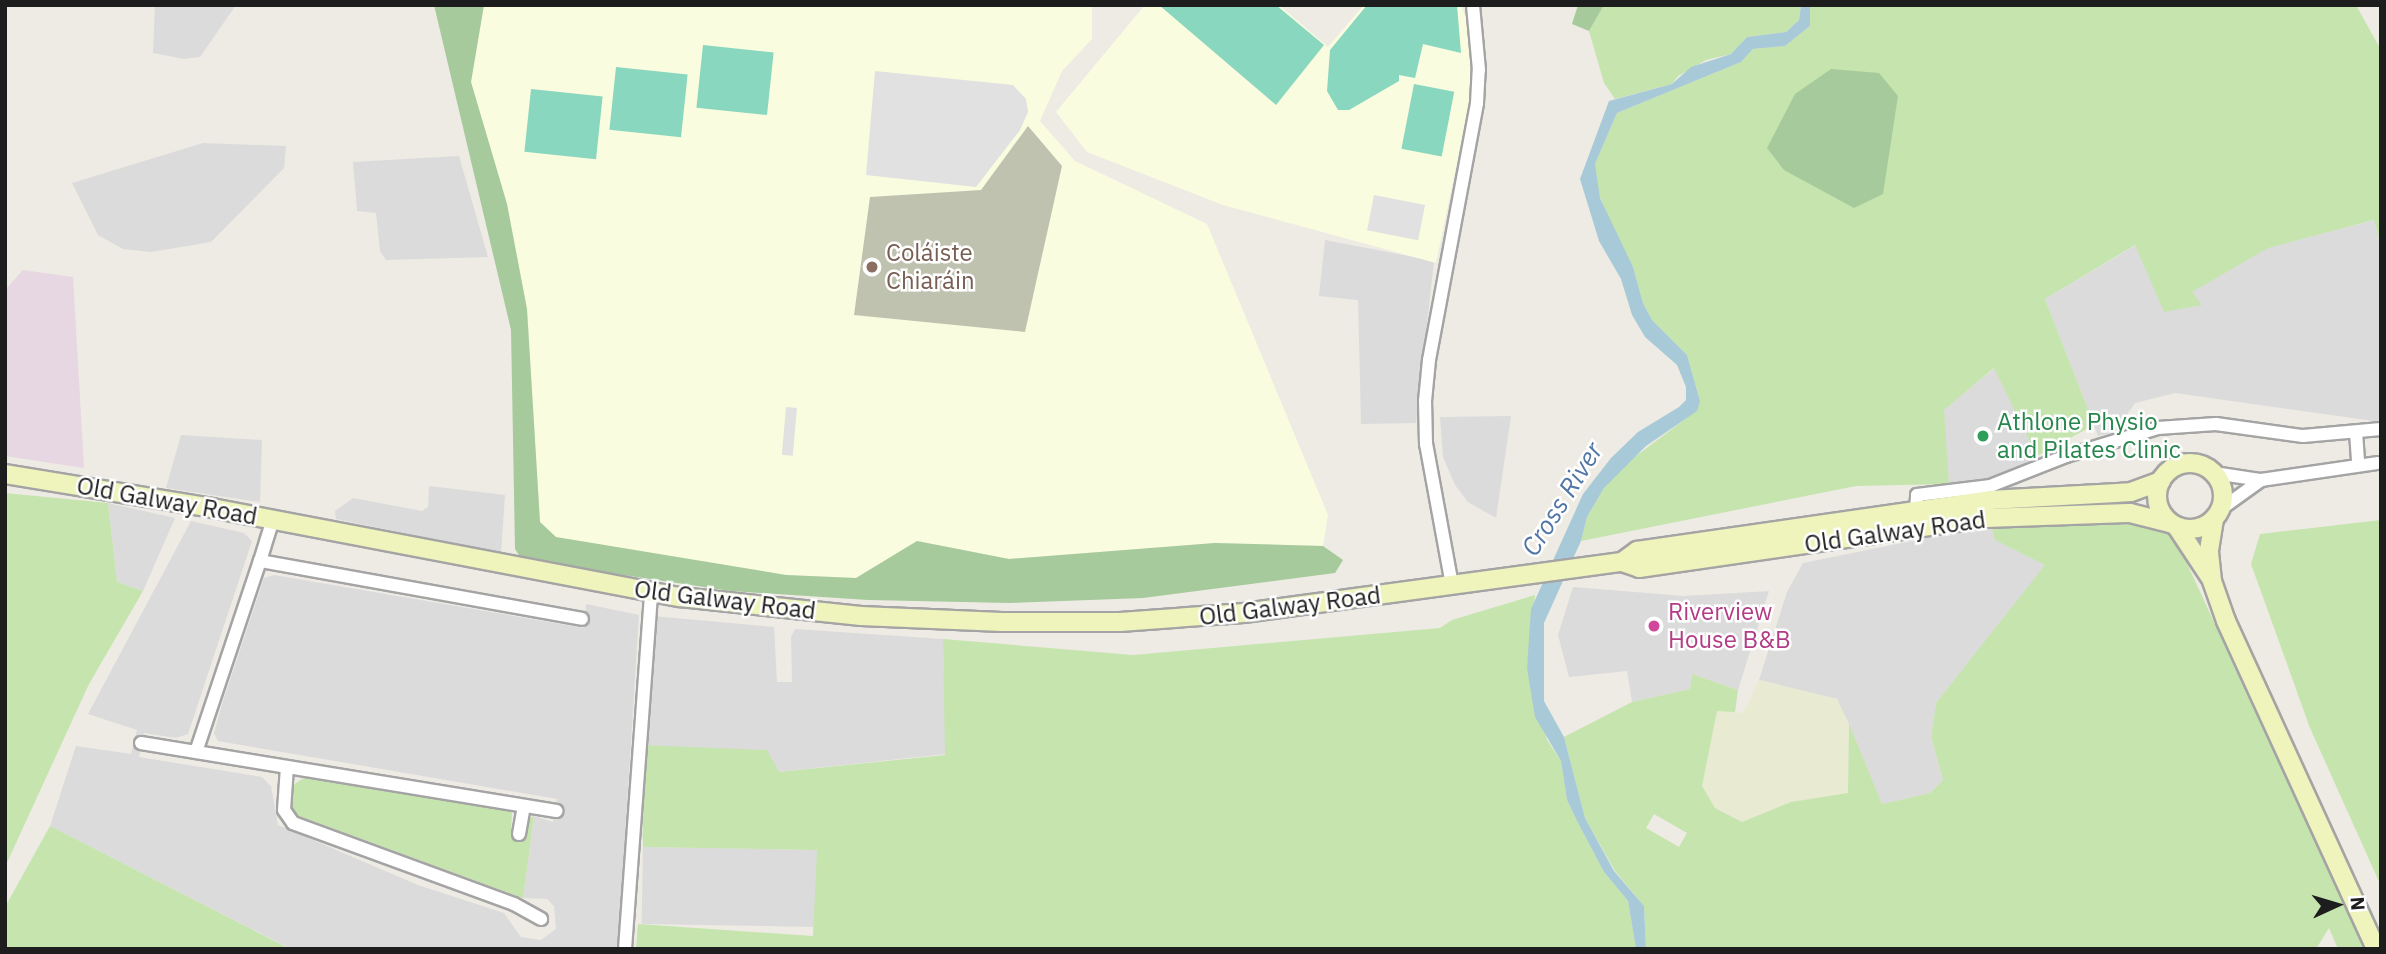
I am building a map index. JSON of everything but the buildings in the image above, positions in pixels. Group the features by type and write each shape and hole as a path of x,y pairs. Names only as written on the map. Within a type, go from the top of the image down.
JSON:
{"main road":[{"path":"2212,580 2157,503 2161,481 2184,463 2195,463 2214,473 2223,489 2209,552 2212,580 2231,633 2376,949"},
{"name":"Old Galway Road","path":"5,474 273,519 651,592 861,616 1121,622 1244,613 1622,562 1639,568 1986,519 2130,513 2173,525"},
{"name":"Old Galway Road","path":"1622,562 1637,551 1990,500 2131,492 2161,481"},
{"path":"2173,525 2203,527 2218,514"}],"street":[{"path":"1452,585 1426,444 1426,401 1429,360 1477,103 1479,58 1473,5"},
{"path":"1916,511 1917,495 1990,486 2066,456 2158,428 2216,424 2303,436 2381,429"},
{"path":"2356,432 2358,464"},
{"path":"2214,473 2261,480 2377,463"},
{"path":"2218,514 2261,480"},
{"path":"196,752 273,519"},
{"path":"260,561 582,619"},
{"path":"625,949 651,592"},
{"path":"142,743 556,811"},
{"path":"287,767 284,810 293,823 514,904 541,919"},
{"path":"519,834 524,806"}],"shaded area":[{"path":"155,5 236,5 200,57 184,59 153,53"},
{"name":"Coláiste Chiaráin","path":"484,5 1092,5 1092,39 1062,71 1040,121 1075,161 1207,224 1328,515 1323,546 1215,543 1009,559 917,541 856,578 786,575 556,538 540,522 527,309 507,204 471,82"},
{"path":"1145,5 1279,5 1328,47 1364,5 1461,5 1470,28 1472,91 1436,263 1223,205 1087,152 1056,112"},
{"path":"875,71 1013,85 1026,99 1028,112 1020,130 976,187 866,175"},
{"path":"1028,126 1062,166 1025,332 854,315 870,197 981,190"},
{"path":"203,143 286,146 284,168 211,242 151,252 123,249 98,235 72,183"},
{"path":"459,156 488,257 386,260 380,251 376,213 357,211 353,162"},
{"path":"1374,195 1425,205 1418,240 1367,230"},
{"path":"2375,220 2381,245 2381,422 2175,393 2135,403 2128,413 2129,429 2098,436 2045,299 2136,245 2164,311 2201,304 2191,292 2267,248"},
{"path":"1325,240 1434,261 1416,423 1361,424 1358,300 1319,296"},
{"path":"23,270 73,277 84,468 5,456 5,290"},
{"path":"1995,368 2037,456 2002,477 1949,484 1943,410"},
{"path":"786,407 797,408 793,456 782,455"},
{"path":"1511,416 1496,518 1468,502 1455,485 1443,457 1440,417"},
{"path":"181,435 262,440 260,502 166,488"},
{"path":"429,486 505,495 501,553 336,519 335,511 353,498 422,511 428,507"},
{"path":"108,503 175,518 143,591 117,582"},
{"path":"191,521 244,533 252,541 188,734 176,738 144,733 139,757 262,777 271,786 278,825 418,885 504,913 521,937 541,940 556,929 554,906 547,899 523,898 534,816 553,822 557,799 218,741 214,733 223,701 264,578 274,575 584,628 586,604 639,615 618,949 291,949 50,826 76,746 131,754 137,730 88,714"},
{"path":"1991,525 1995,540 2046,565 1936,703 1931,737 1943,780 1930,793 1882,804 1837,699 1759,680 1787,592 1803,563"},
{"path":"1573,587 1684,596 1769,591 1738,690 1692,674 1690,689 1632,702 1627,671 1569,677 1558,635"},
{"path":"652,616 774,627 777,682 792,682 791,637 795,629 943,639 946,754 778,772 641,745"},
{"path":"1759,680 1837,699 1849,724 1848,793 1791,802 1743,822 1715,808 1702,786 1717,710 1743,713"},
{"path":"643,847 817,850 816,927 642,924"}],"green space":[{"path":"434,5 484,5 471,82 507,204 527,309 540,522 556,537 786,575 856,578 917,541 1009,559 1215,543 1323,546 1343,560 1335,573 1143,598 1010,603 868,600 731,591 522,560 515,549 511,330"},
{"path":"1159,5 1276,5 1324,45 1276,105"},
{"path":"1367,5 1457,5 1461,53 1423,44 1415,78 1399,75 1399,81 1349,110 1338,110 1327,91 1330,50"},
{"path":"1578,5 1604,5 1589,31 1572,24"},
{"path":"1604,5 1801,5 1799,20 1786,32 1747,37 1731,54 1706,60 1678,76 1672,84 1615,99 1604,83 1589,31"},
{"path":"1810,5 2356,5 2381,50 2381,245 2374,220 2268,248 2192,292 2202,305 2164,312 2135,245 2045,299 2094,425 2037,456 1994,368 1944,410 1949,484 1856,486 1581,541 1587,517 1604,488 1624,465 1684,420 1700,401 1687,355 1652,320 1643,303 1633,267 1618,243 1595,184 1595,164 1617,113 1741,62 1753,49 1785,46 1810,26"},
{"path":"703,45 774,52 767,115 696,108"},
{"path":"616,67 688,75 681,137 609,130"},
{"path":"1831,69 1879,73 1898,96 1883,194 1854,208 1784,170 1767,148 1795,94"},
{"path":"1414,84 1454,92 1442,157 1401,149"},
{"path":"531,89 603,97 596,159 524,152"},
{"path":"5,493 108,503 117,582 143,591 89,684 5,867"},
{"path":"2113,517 2163,527 2185,559 2364,949 2338,949 2329,928 2316,949 1646,949 1644,906 1615,871 1585,818 1564,737 1632,702 1690,689 1692,674 1738,690 1735,712 1717,711 1702,786 1715,808 1742,822 1791,802 1848,793 1849,724 1882,804 1930,793 1943,780 1931,737 1936,703 2045,565 1995,540 1991,525","holes":["1654,814 1687,833 1679,847 1646,828"]},
{"path":"2381,520 2381,886 2310,728 2251,564 2260,534"},
{"path":"1535,595 1527,668 1547,740 1561,761 1567,800 1578,823 1604,872 1628,901 1636,949 636,949 638,924 813,936 817,850 643,847 641,745 767,750 779,772 945,755 943,639 1133,655 1440,628 1452,620"},
{"path":"309,774 506,807 512,813 511,831 523,834 526,820 534,816 523,898 291,813 292,786"},
{"path":"50,826 290,949 5,949 5,907"}],"water":[{"path":"1801,5 1810,5 1810,26 1785,46 1753,49 1741,62 1617,113 1595,164 1600,198 1633,267 1643,303 1652,320 1687,355 1700,401 1697,411 1646,446 1604,488 1587,517 1581,541 1544,623 1544,701 1564,737 1585,818 1614,871 1644,906 1646,949 1636,949 1628,901 1604,872 1578,823 1567,800 1561,761 1535,717 1527,668 1531,609 1583,494 1611,458 1638,432 1686,400 1686,387 1677,365 1645,337 1632,315 1621,279 1599,241 1580,179 1609,101 1672,84 1691,67 1731,54 1747,37 1786,32 1799,20"}],"place":[{"name":"Coláiste Chiaráin","path":"872,267"},
{"name":"Athlone Physio and Pilates Clinic","path":"1983,436"},
{"name":"Riverview House B&B","path":"1654,626"}],"water label":[{"name":"Cross River","path":"1562,499"}]}
